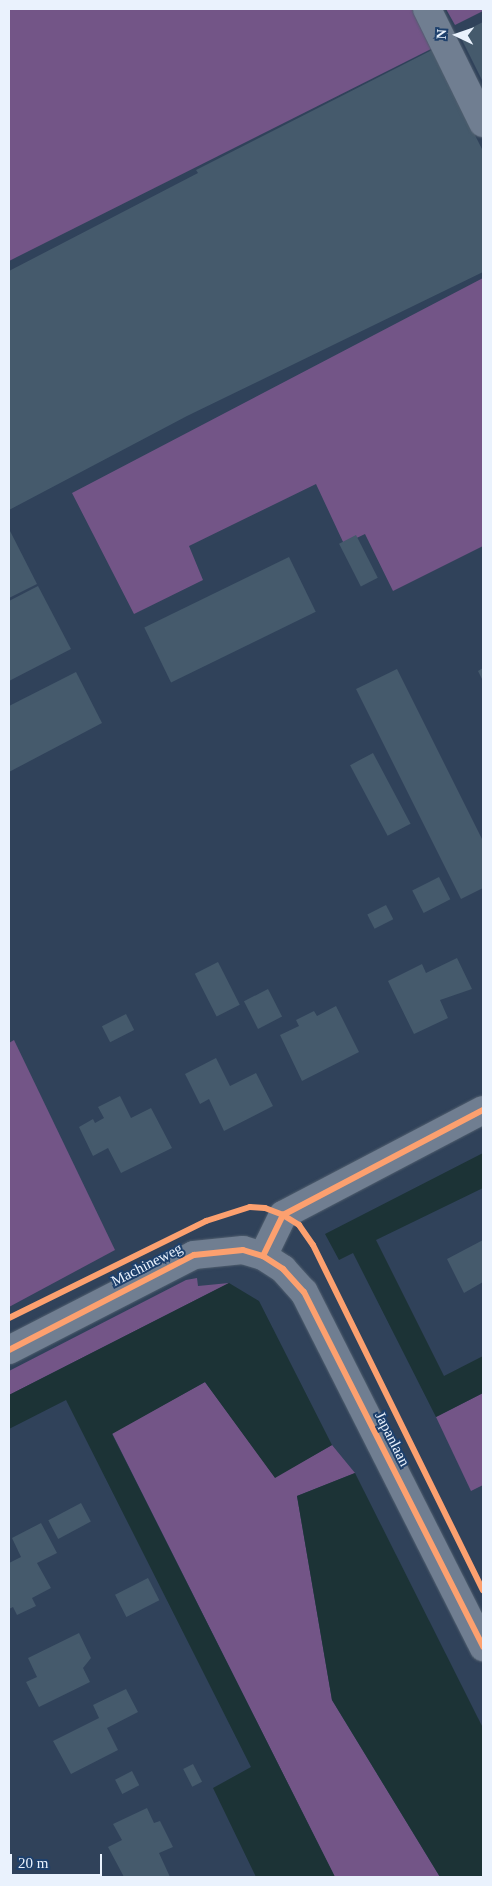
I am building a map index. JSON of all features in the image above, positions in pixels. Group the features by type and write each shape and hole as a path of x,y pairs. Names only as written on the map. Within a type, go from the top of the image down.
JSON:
{"street":[{"path":"427,9 483,123"},
{"path":"263,1256 283,1215 483,1110"},
{"name":"Machineweg","path":"9,1350 194,1255 244,1250 263,1256"},
{"name":"Japanlaan","path":"263,1256 283,1269 304,1292 483,1647"}],"shaded area":[{"path":"9,9 414,9 433,48 9,261"},
{"path":"446,9 483,9 483,11 455,25"},
{"path":"483,278 483,546 393,591 365,534 344,544 316,484 189,546 203,580 134,614 72,493"},
{"path":"14,1040 115,1250 9,1307 9,1043"},
{"path":"483,1153 483,1188 376,1240 444,1376 483,1356 483,1393 436,1417 353,1253 339,1260 325,1234"},
{"path":"197,1278 198,1286 229,1283 9,1395 9,1371 186,1280"},
{"path":"229,1283 259,1301 332,1445 275,1478 205,1382 112,1434 335,1877 256,1877 213,1788 251,1767 66,1400 9,1429 9,1395"},
{"path":"205,1382 275,1477 332,1445 355,1473 297,1496 332,1700 440,1877 335,1877 112,1433"},
{"path":"483,1393 483,1485 471,1491 436,1417"},
{"path":"355,1473 483,1728 483,1877 440,1877 332,1700 297,1496"}],"building":[{"path":"483,22 483,82 459,34"},
{"path":"432,50 483,151 483,272 187,416 9,510 9,271 198,173 196,170"},
{"path":"9,529 37,584 9,598"},
{"path":"356,535 378,578 361,586 339,544"},
{"path":"289,557 316,612 171,682 144,628"},
{"path":"38,586 71,649 9,681 9,601"},
{"path":"483,668 483,681 478,671"},
{"path":"397,669 483,841 483,888 461,899 356,689"},
{"path":"76,672 102,723 9,772 9,706"},
{"path":"373,753 411,824 388,836 350,765"},
{"path":"439,877 450,899 424,913 412,891"},
{"path":"386,905 393,919 375,929 367,915"},
{"path":"457,958 472,989 440,1000 448,1018 414,1034 388,981 422,964 426,973"},
{"path":"218,962 240,1005 217,1017 195,974"},
{"path":"268,989 282,1017 258,1029 244,1001"},
{"path":"336,1006 359,1052 302,1081 280,1035 299,1026 296,1020 314,1011 317,1016"},
{"path":"126,1014 134,1030 110,1042 102,1026"},
{"path":"216,1058 230,1086 256,1073 273,1106 224,1131 209,1099 200,1104 185,1074"},
{"path":"120,1096 131,1118 151,1108 172,1148 121,1173 108,1148 93,1156 79,1127 93,1119 95,1123 104,1118 98,1107"},
{"path":"483,1240 483,1282 464,1293 447,1259"},
{"path":"81,1503 91,1522 58,1539 48,1520"},
{"path":"41,1523 57,1553 37,1563 51,1588 32,1598 36,1606 17,1615 13,1607 9,1609 9,1563 21,1557 12,1538"},
{"path":"148,1578 159,1600 126,1617 115,1595"},
{"path":"79,1633 91,1658 83,1668 90,1682 39,1707 26,1682 37,1677 28,1658"},
{"path":"126,1689 138,1712 107,1728 118,1750 71,1774 53,1741 99,1718 93,1705"},
{"path":"193,1764 202,1782 192,1787 183,1769"},
{"path":"132,1771 139,1785 122,1794 115,1780"},
{"path":"147,1808 154,1823 160,1821 173,1847 159,1853 170,1877 124,1877 108,1847 122,1840 113,1824"}],"cycle path":[{"path":"263,1256 283,1215 483,1110"},
{"path":"9,1318 206,1221 250,1207 265,1208 283,1215 299,1225 313,1245 483,1590"},
{"path":"9,1350 194,1255 243,1250 263,1256 283,1269 304,1292 483,1647"}]}
